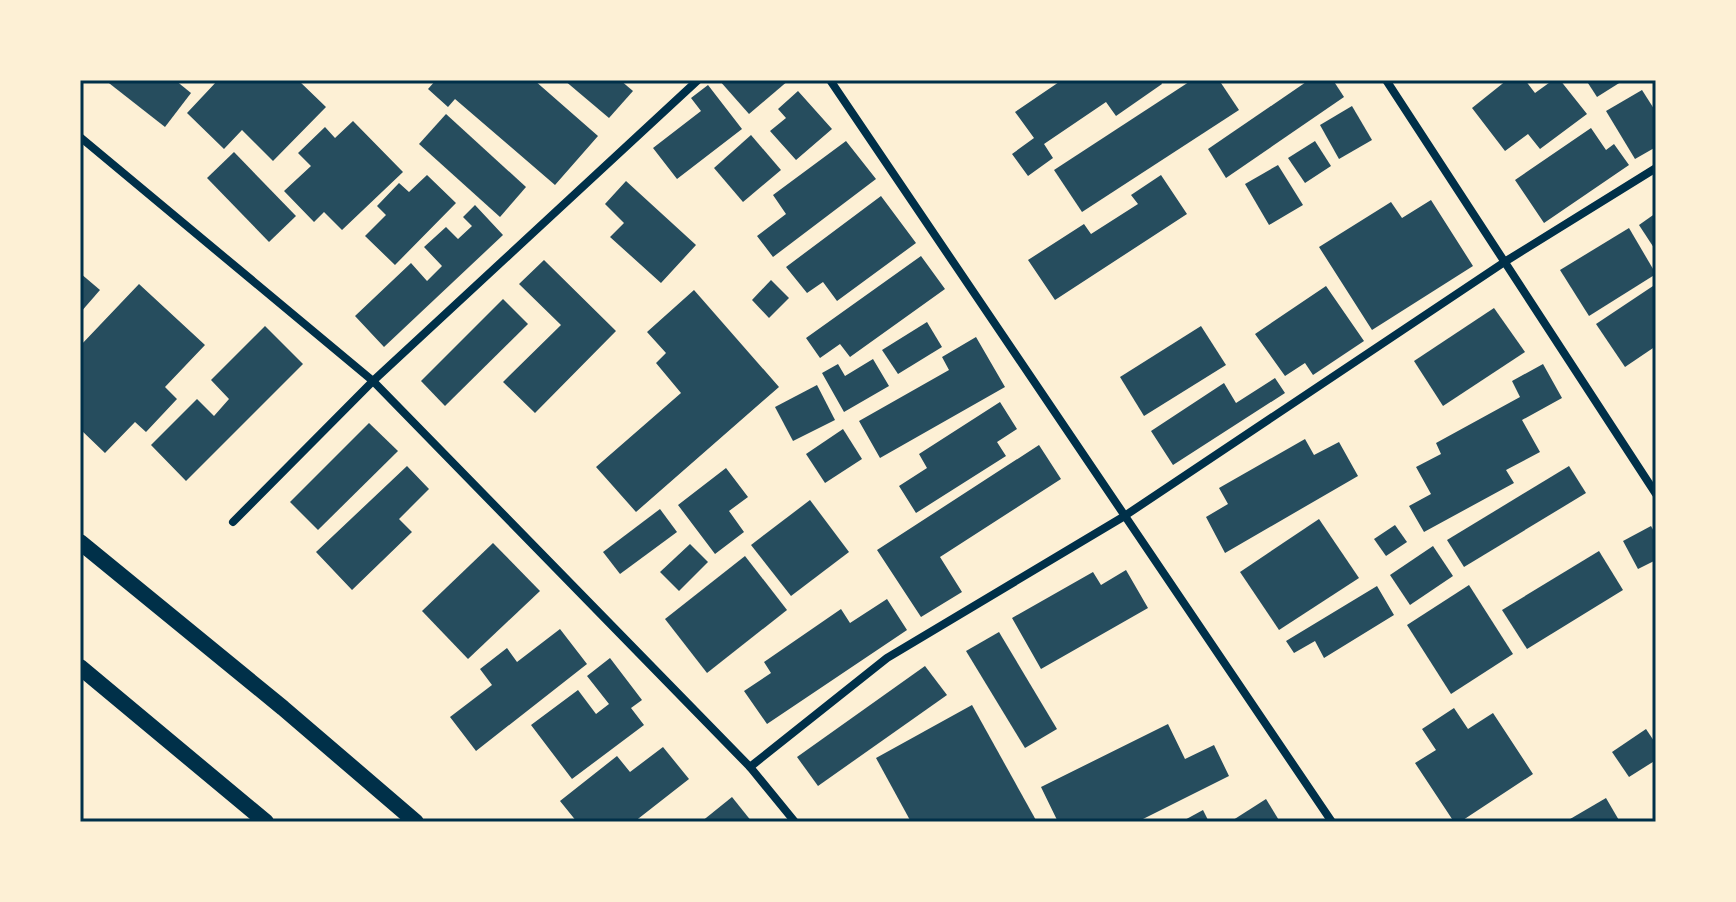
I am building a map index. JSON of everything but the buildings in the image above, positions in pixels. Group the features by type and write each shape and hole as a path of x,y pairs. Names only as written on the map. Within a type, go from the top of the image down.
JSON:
{"main road":[{"path":"80,542 283,708 416,822"},
{"path":"80,667 266,822"}],"street":[{"path":"233,522 373,381 698,80"},
{"path":"830,80 1332,822"},
{"path":"1386,80 1656,494"},
{"path":"80,137 373,381 750,767 795,822"},
{"path":"750,767 887,658 1123,517 1506,261 1656,168"}]}
